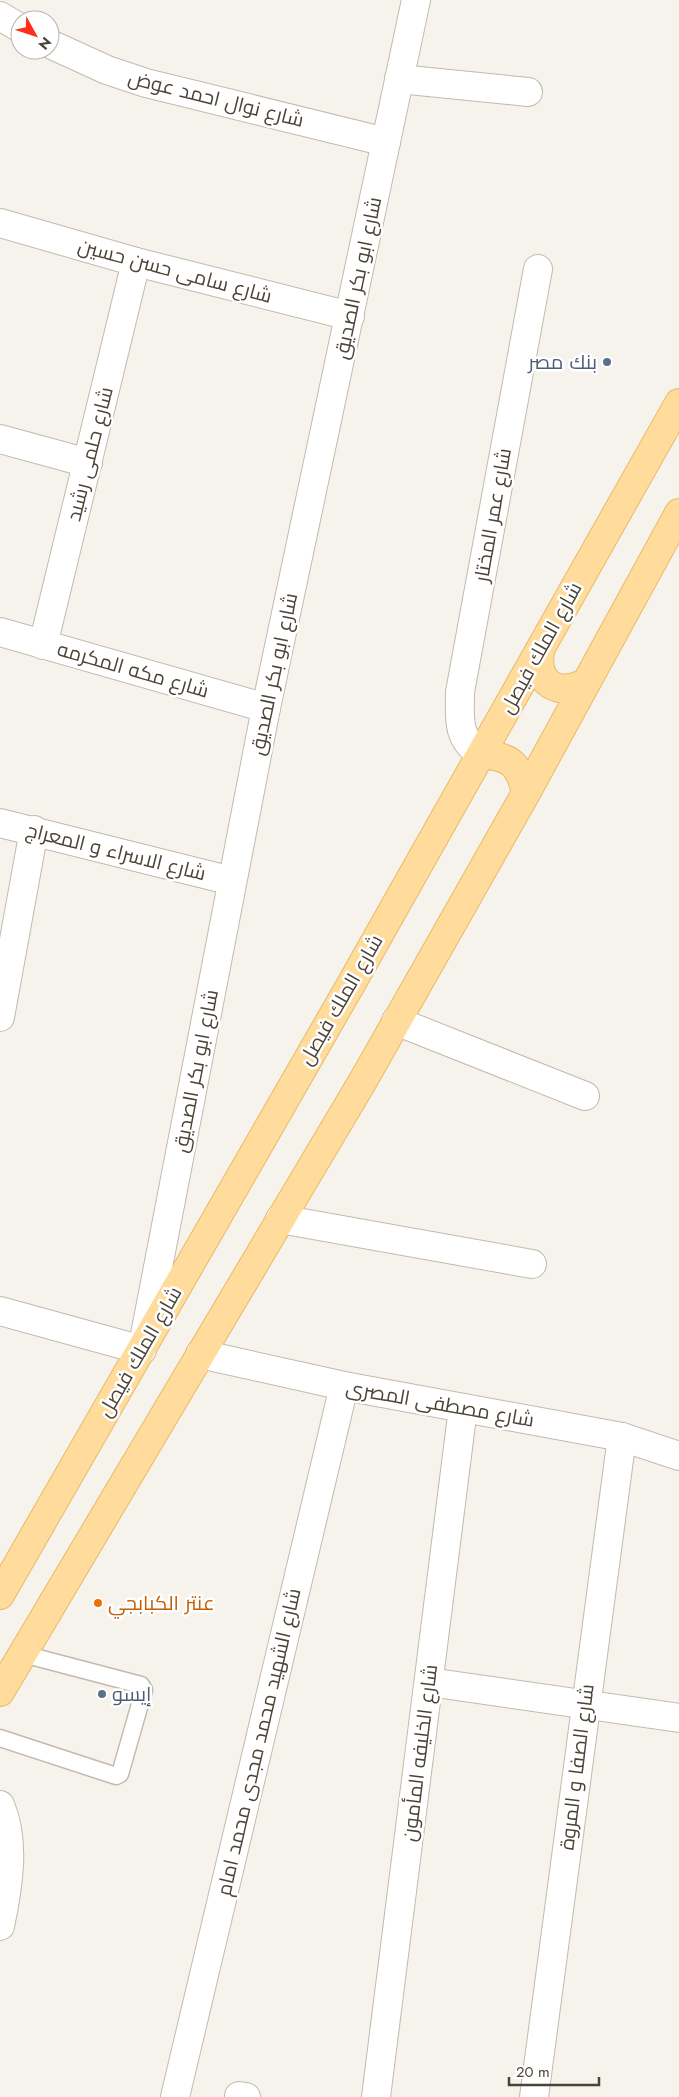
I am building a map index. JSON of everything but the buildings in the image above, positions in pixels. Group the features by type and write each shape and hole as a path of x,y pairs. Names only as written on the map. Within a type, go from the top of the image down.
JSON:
{"main road":[{"name":"شارع الملك فيصل","path":"0,1596 540,651 679,403"},
{"path":"0,1692 396,1021 526,793 679,513"},
{"path":"540,651 538,664 542,676 550,684 561,689 574,688 585,683"},
{"path":"480,755 498,755 513,764 523,777 526,793"}],"street":[{"path":"0,6 1,0"},
{"name":"شارع ابو بكر الصديق","path":"142,1350 266,708 416,0"},
{"name":"شارع نوال احمد عوض","path":"60,49 107,70 146,83 386,142"},
{"path":"399,78 528,92"},
{"name":"شارع سامى حسن حسين","path":"0,223 136,262 350,316"},
{"name":"شارع حلمى رشيد","path":"44,645 136,262"},
{"name":"شارع عمر المختار","path":"480,755 468,746 463,736 460,724 460,692 538,269"},
{"path":"0,438 88,463"},
{"name":"شارع مكه المكرمه","path":"0,632 266,708"},
{"name":"شارع الاسراء و المعراج","path":"0,822 232,881"},
{"path":"0,1017 34,830"},
{"path":"396,1021 585,1096"},
{"path":"280,1219 532,1264"},
{"path":"0,1311 142,1350"},
{"name":"شارع مصطفى المصرى","path":"200,1354 344,1386 622,1437 679,1456"},
{"name":"شارع الشهيد محمد مجدى محمد امام","path":"175,2097 344,1386"},
{"name":"شارع الخليفه المأمون","path":"376,2097 462,1408"},
{"name":"شارع الصفا و المروة","path":"534,2097 622,1437"},
{"path":"429,1682 679,1718"},
{"path":"0,1805 9,1847 8,1888 0,1926"}],"lane":[{"path":"0,1738 116,1776 120,1774 144,1690 141,1685 23,1654"}],"place":[{"name":"بنك مصر","path":"607,362"},
{"name":"عنتر الكبابجي","path":"98,1603"},
{"name":"إيسو","path":"102,1694"}]}
